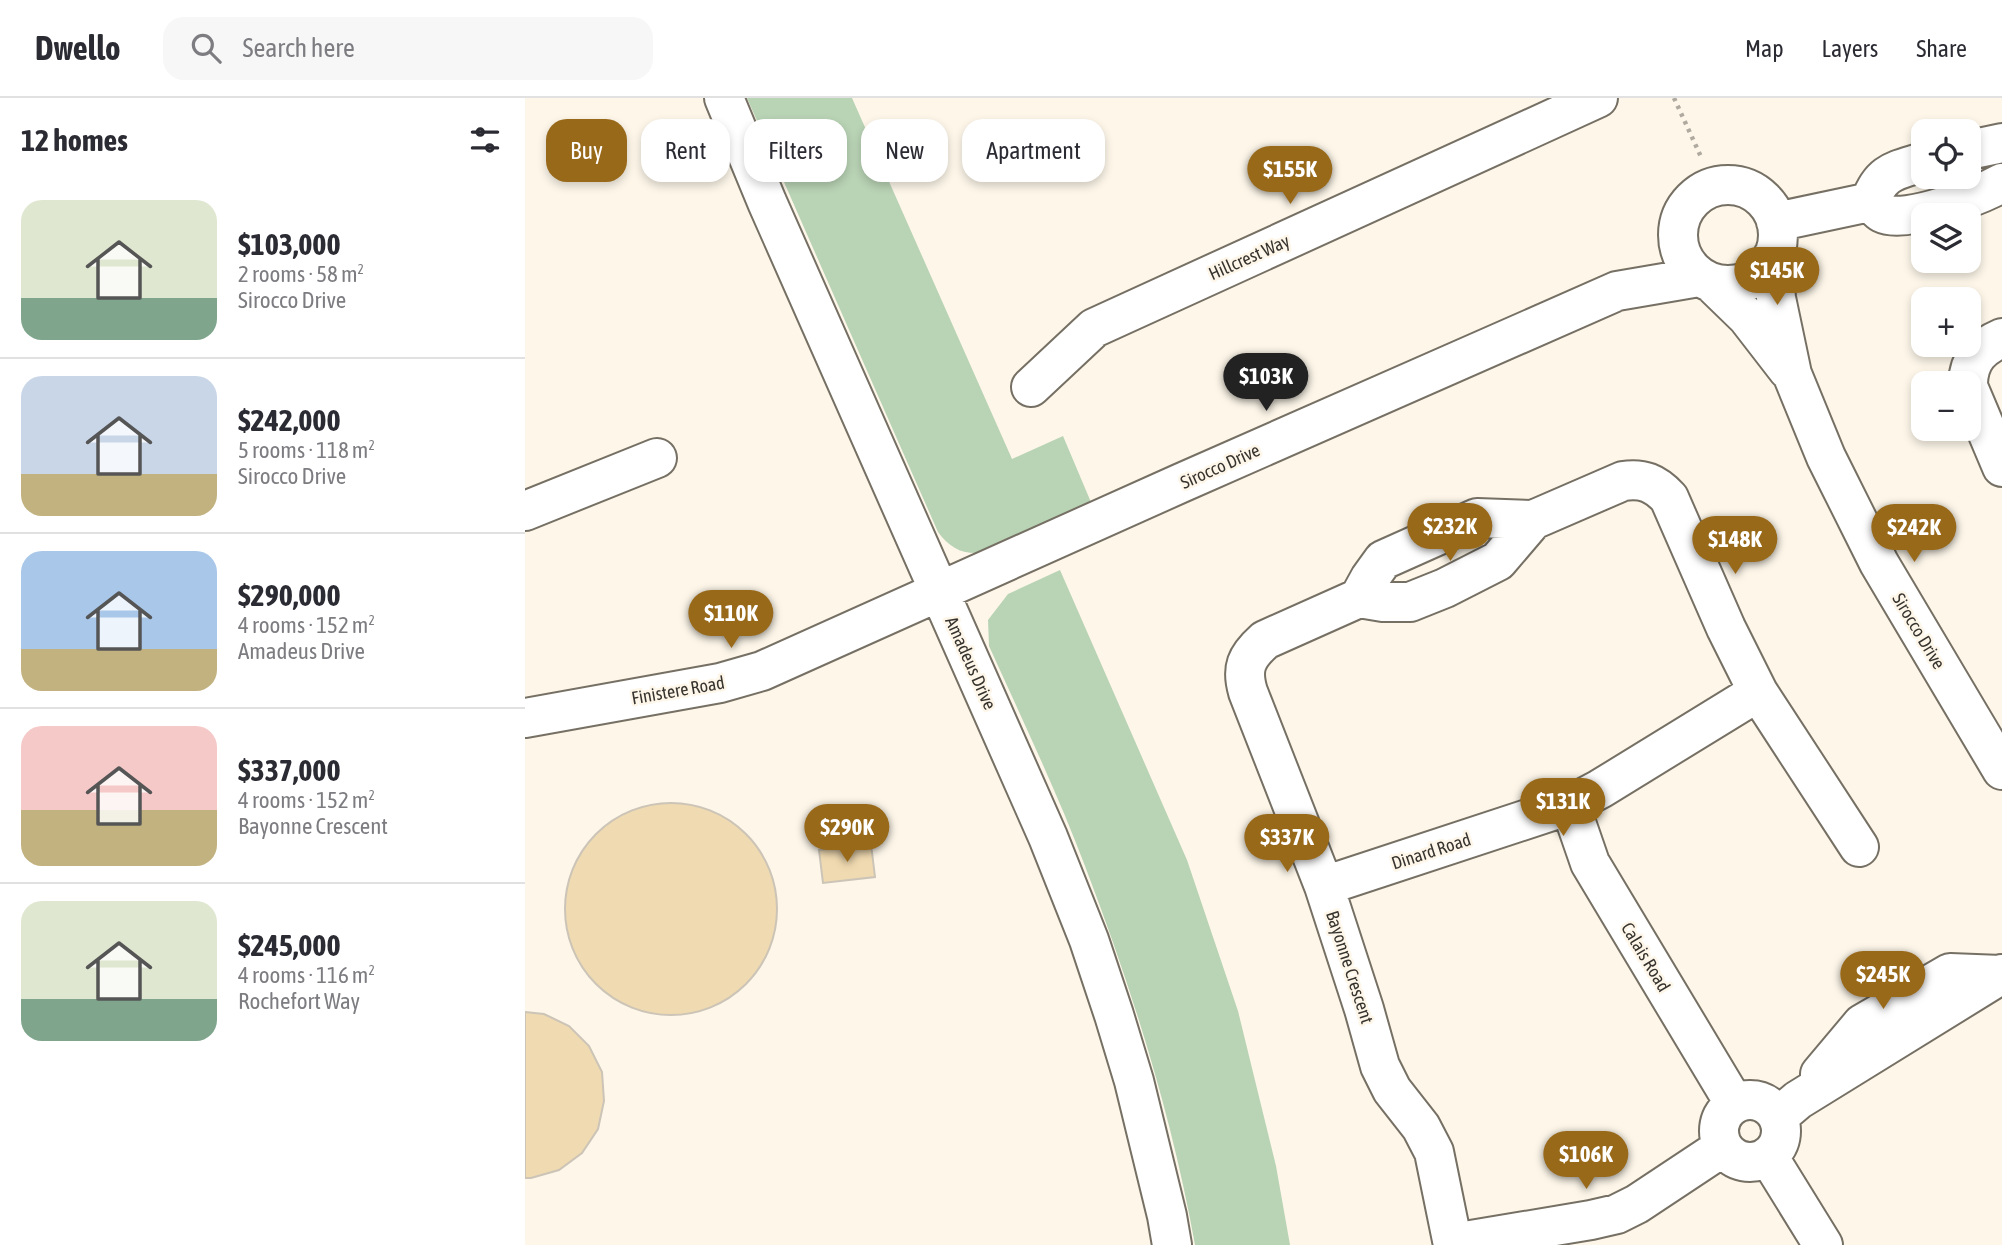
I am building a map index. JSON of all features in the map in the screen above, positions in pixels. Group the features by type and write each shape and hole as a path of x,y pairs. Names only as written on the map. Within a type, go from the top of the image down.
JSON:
{"street":[{"name":"Amadeus Drive","path":"724,98 767,202 1048,837 1089,940 1134,1082 1172,1245"},
{"name":"Hillcrest Way","path":"1031,387 1094,328 1598,98"},
{"path":"1981,147 2002,143"},
{"path":"1870,202 1875,187 1891,173 1911,166"},
{"path":"1870,202 1882,213 1900,216 1978,196 2002,183"},
{"path":"1736,185 1752,191 1765,201 1775,216 1771,262 1760,275 1745,283 1730,286 1706,281 1687,265 1679,250 1677,233 1681,217 1690,202 1703,191 1719,186 1736,185"},
{"path":"1775,239 1870,202"},
{"name":"Sirocco Drive","path":"1617,291 1677,233"},
{"name":"Sirocco Drive","path":"1775,239 1776,298 1792,374 1826,457 1879,563 2002,770"},
{"name":"Sirocco Drive","path":"939,592 1617,291 1706,281 1747,317 1792,374"},
{"path":"1969,371 1975,356 1990,343 2002,338"},
{"path":"1981,417 2002,467"},
{"path":"525,511 657,458"},
{"path":"1533,520 1477,518 1383,560 1359,598 1383,603 1410,602 1445,588 1497,561 1533,520 1623,481 1637,479 1660,488 1669,498 1726,628 1758,692 1859,847"},
{"name":"Finistere Road","path":"525,718 741,678 939,592"},
{"name":"Bayonne Crescent","path":"1359,598 1265,640 1253,651 1246,664 1246,684 1324,886 1380,1066 1392,1090 1421,1127 1434,1152 1452,1240"},
{"name":"Dinard Road","path":"1324,886 1570,805 1758,692"},
{"name":"Calais Road","path":"1570,805 1590,863 1734,1103"},
{"path":"1788,1109 1770,1107 1747,1099 1734,1103 1724,1112 1719,1123 1719,1136 1723,1147 1728,1154 1743,1161 1752,1162 1768,1156 1779,1143 1781,1126 1788,1109 2002,975"},
{"path":"1452,1240 1554,1227 1617,1214 1637,1204 1723,1147"},
{"path":"1768,1156 1823,1245"}],"path":[{"path":"1674,98 1702,159"}],"green space":[{"path":"747,98 852,98 861,119 861,182 889,182 1012,459 1063,436 1093,507 979,553 961,551 942,537 784,182 847,182 847,119 756,119"},
{"path":"1060,570 1187,860 1238,1011 1276,1166 1290,1245 1195,1245 1175,1149 1149,1053 1119,959 1063,811 989,646 988,620 1008,594"}],"building":[{"path":"671,803 712,811 746,834 769,868 777,909 769,950 746,984 712,1007 671,1015 630,1007 596,984 573,950 565,909 573,868 596,834 630,811"},
{"path":"871,844 875,877 823,883 819,850"},
{"path":"525,1012 544,1014 569,1026 589,1046 602,1072 604,1101 598,1129 582,1153 559,1170 531,1178 525,1178"}]}
